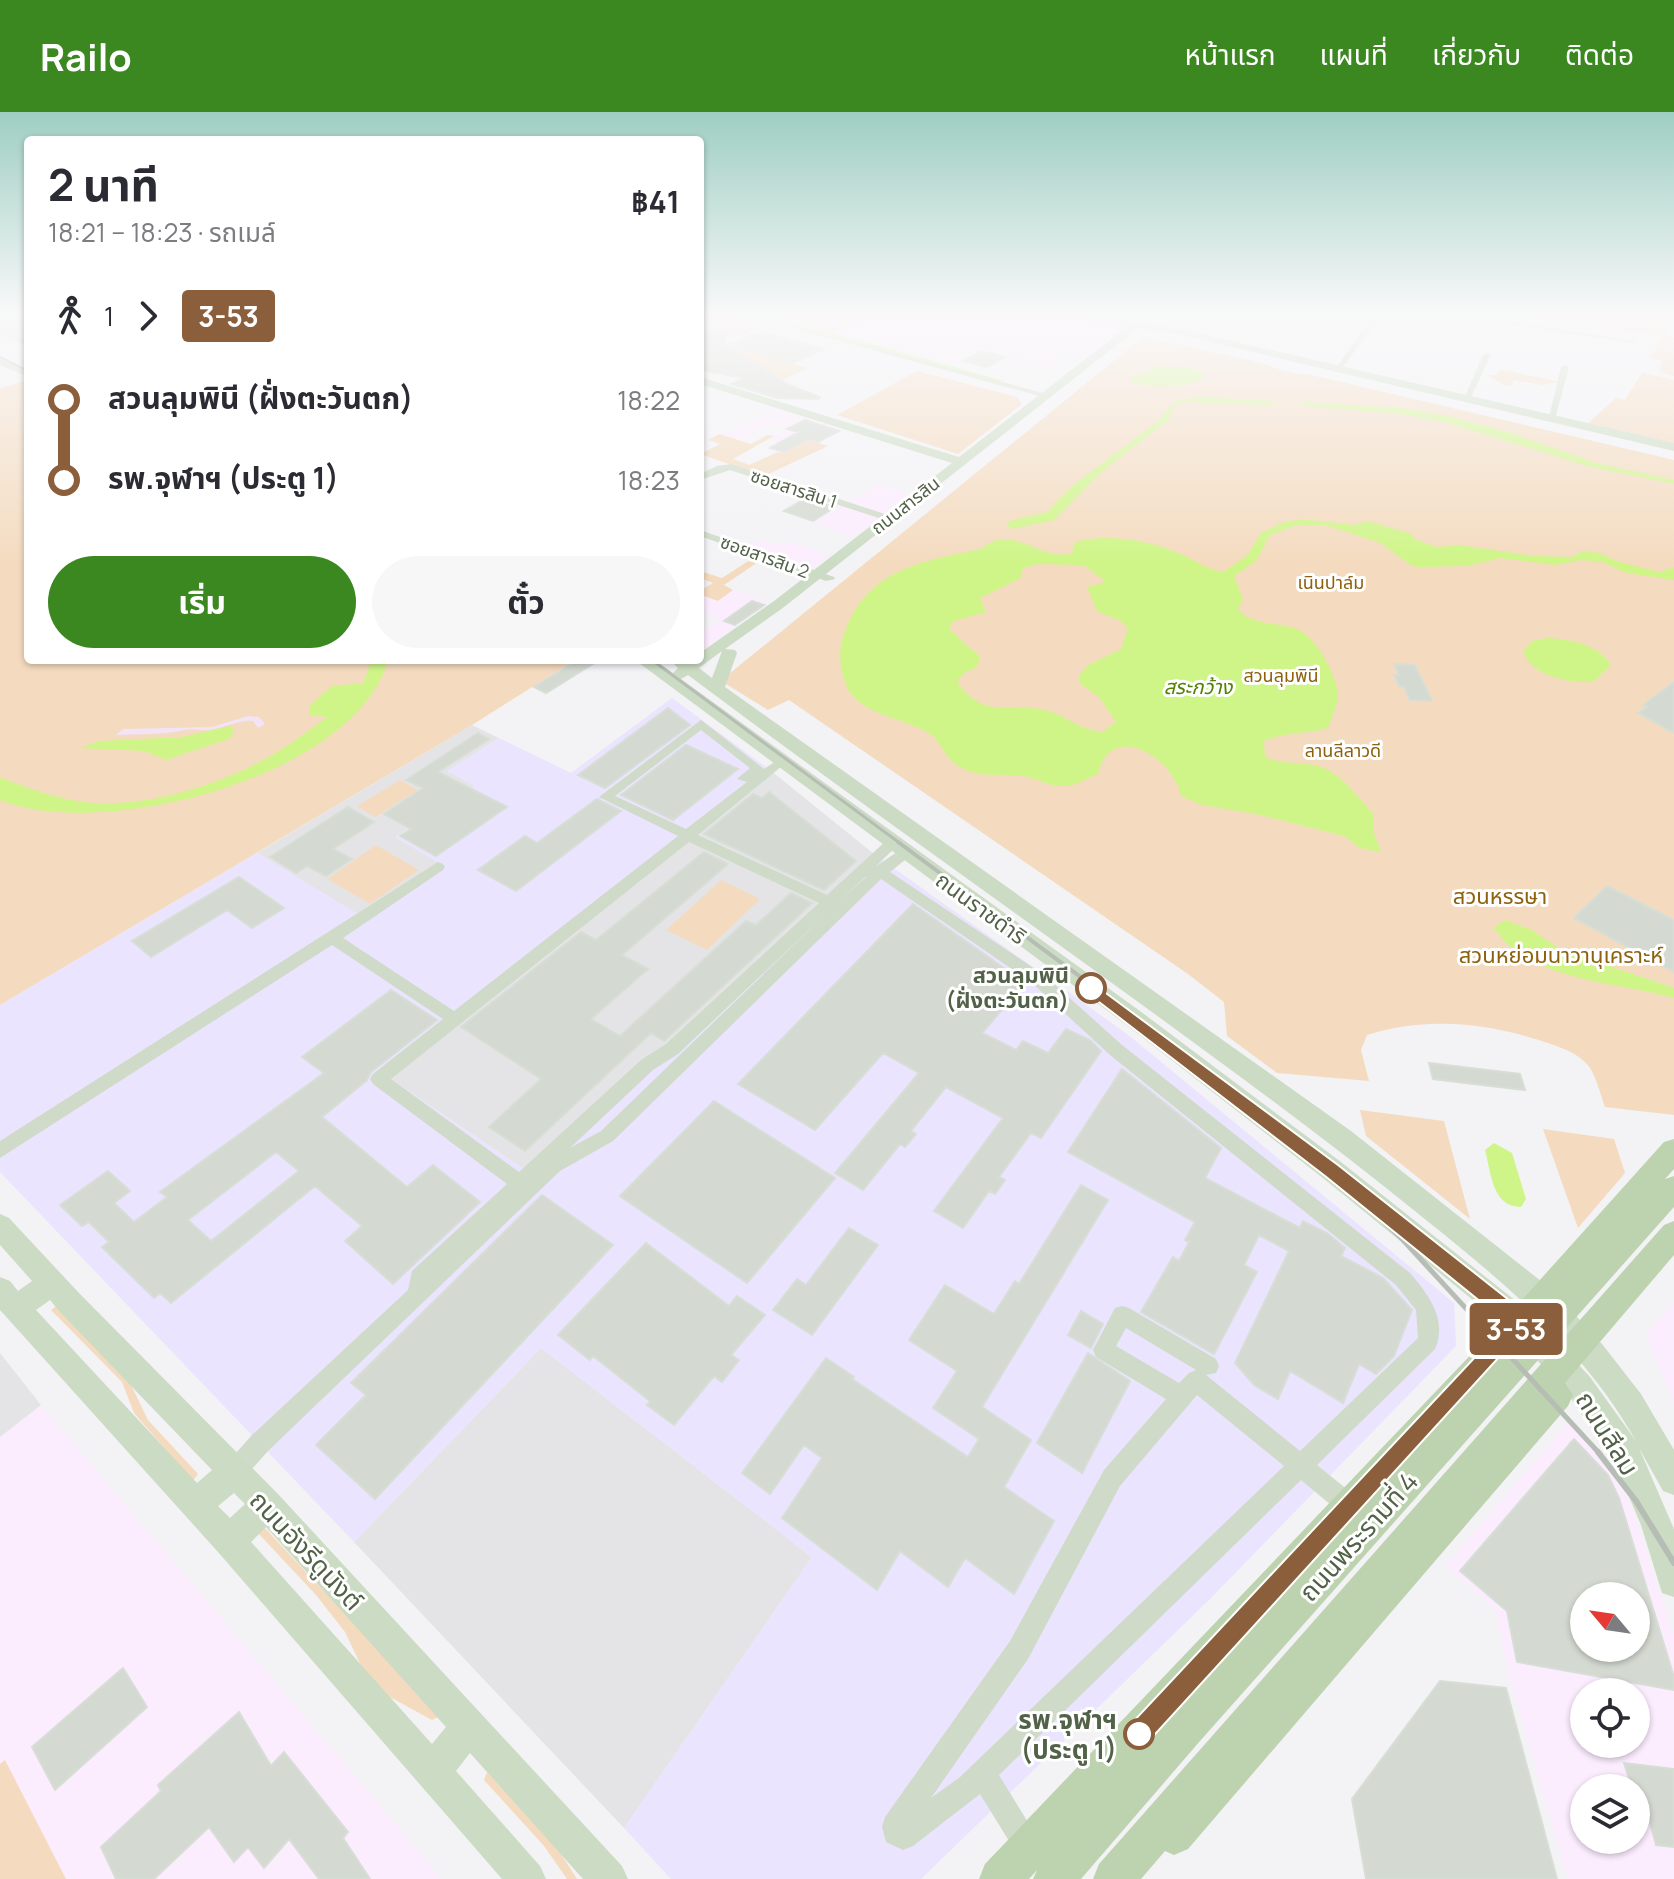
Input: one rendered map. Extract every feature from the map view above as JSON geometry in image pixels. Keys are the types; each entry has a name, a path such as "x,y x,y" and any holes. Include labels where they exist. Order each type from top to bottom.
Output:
{"main road":[{"path":"760,399 964,466"},
{"name":"ถนนสารสิน","path":"824,577 888,518 964,466 1041,399"},
{"name":"ถนนสารสิน","path":"704,662 729,653 1050,399"},
{"path":"1451,399 1674,451"},
{"path":"1468,399 1644,444"},
{"name":"ถนนสารสิน","path":"704,658 780,610"},
{"path":"717,688 729,653"},
{"name":"ถนนราชดำริ","path":"649,664 1069,971 1248,1107 1531,1310"},
{"name":"ถนนสารสิน","path":"676,682 689,667"},
{"name":"ถนนราชดำริ","path":"689,667 1342,1138 1531,1310 1582,1366"},
{"path":"823,792 843,781"},
{"path":"1069,971 1091,955"},
{"path":"1248,1107 1275,1089"},
{"name":"ถนนพระรามที่ 4","path":"1052,1864 1351,1507 1674,1150"},
{"name":"ถนนพระรามที่ 4","path":"1000,1879 1052,1864 1674,1188"},
{"name":"ถนนอังรีดูนังต์","path":"0,1226 267,1505 609,1879"},
{"name":"ถนนพระรามที่ 4","path":"1114,1879 1674,1234"},
{"path":"1136,1879 1674,1258"},
{"path":"52,1283 5,1306 229,1541 527,1879"},
{"name":"ถนนสีลม","path":"1582,1366 1631,1404 1674,1480"},
{"name":"ถนนสีลม","path":"1582,1366 1627,1455 1657,1525 1674,1581"},
{"path":"196,1505 235,1471"},
{"path":"229,1541 267,1505"},
{"path":"433,1771 469,1727"}],"street":[{"path":"1551,419 1556,399"},
{"name":"ซอยสารสิน 1","path":"704,475 731,467 888,518"},
{"name":"ซอยสารสิน 2","path":"704,534 824,577"},
{"path":"691,834 683,826 758,768 701,724 606,797 691,834 836,905"},
{"path":"524,1186 379,1079 782,761"},
{"path":"524,1186 599,1141 660,1085 836,905 898,848"},
{"path":"0,1150 438,867"},
{"path":"870,872 1038,979 1116,1050 1403,1279 1426,1307 1428,1342 1300,1464 982,1773 918,1826 903,1836 896,1832 895,1827 1019,1650 1112,1478 1196,1380 1259,1436 1300,1464 1351,1507"},
{"path":"235,1471 260,1443 418,1295 419,1277 524,1186 640,1072 672,1049 836,905"},
{"path":"332,938 455,1019"},
{"path":"640,1072 660,1085"},
{"path":"580,1128 599,1141"},
{"path":"1181,1396 1103,1350 1122,1315 1209,1366"},
{"path":"982,1773 1052,1864"}],"shaded area":[{"path":"775,407 843,429 818,443 808,440 783,454 766,448 775,443 768,440 791,426 766,426 741,440 722,435"},
{"path":"879,484 909,494 883,515 847,503"},
{"path":"843,506 881,518 852,537 814,523"},
{"path":"761,539 780,546 787,541 829,555 812,569 746,548"},
{"path":"733,590 768,602 704,649 704,630 721,619 704,612 704,596 718,601"},
{"path":"672,698 770,770 390,1078 531,1174 874,854 1127,1034 1454,1303 1456,1346 1211,1598 921,1879 671,1879 624,1828 812,1557 541,1348 354,1542 0,1172 0,1005 257,853 363,917 440,864 396,838 474,786 447,771 499,738 571,773"},
{"path":"472,725 499,738 448,771 475,786 396,837 441,863 363,918 257,853"},
{"path":"770,770 874,854 531,1174 389,1078"},
{"path":"1674,1302 1674,1405 1646,1334"},
{"path":"541,1348 812,1557 624,1828 354,1542"},
{"path":"0,1353 41,1405 0,1437"},
{"path":"41,1405 442,1879 0,1879 0,1437"},
{"path":"1570,1420 1597,1446 1632,1506 1674,1636 1674,1879 1568,1879 1508,1672 1496,1611 1446,1565"}],"green space":[{"path":"0,399 24,399 24,664 569,664 472,725 0,1005"},
{"path":"865,399 1019,399 1022,404 958,454 837,415"},
{"name":"สวนลุมพินี","path":"1066,399 1416,399 1674,460 1674,1115 1605,1107 1592,1072 1577,1056 1526,1036 1458,1024 1412,1025 1367,1035 1361,1050 1369,1081 1277,1073 1227,1036 1224,1002 1188,974 789,700 768,710 726,684 729,674"},
{"path":"1614,399 1674,399 1674,445 1587,424"},
{"path":"719,434 751,444 767,435 774,436 733,459 749,465 808,440 828,446 764,476 704,455 704,452 720,444 708,440"},
{"path":"749,553 764,558 724,585 733,590 718,601 704,596 704,589 713,583 704,580 704,572 722,578 750,560 743,557"},
{"path":"400,780 418,790 375,817 357,806"},
{"path":"376,845 419,870 370,904 327,879"},
{"path":"721,880 760,899 707,950 666,930"},
{"path":"1360,1110 1444,1121 1470,1219 1366,1136"},
{"path":"1543,1129 1614,1139 1625,1173 1578,1228"},
{"path":"58,1305 130,1383 148,1420 198,1474 193,1481 134,1413 122,1382 51,1310"},
{"path":"264,1527 438,1717 432,1720 377,1690 367,1678 345,1632 316,1595 258,1533"},
{"path":"5,1760 66,1879 0,1879 0,1764"},
{"path":"487,1772 553,1841 577,1879 567,1879 544,1846 484,1780"}],"sand":[{"path":"248,716 259,717 265,724 258,728 253,721 248,721 210,730 116,735 123,729 212,727"}],"water":[{"path":"1244,399 1274,401 1275,405 1184,402 1173,407 1169,419 1098,475 1053,521 1011,529 1006,524 1047,512 1072,486 1157,422 1176,401"},
{"path":"1302,402 1399,408 1448,416 1511,433 1596,463 1674,480 1674,484 1587,466 1441,421 1394,413 1302,406"},
{"name":"สระกว้าง","path":"1301,519 1355,525 1368,521 1412,534 1414,539 1437,547 1459,545 1534,556 1572,557 1583,551 1600,553 1616,561 1659,572 1674,567 1674,580 1626,573 1603,562 1582,560 1555,565 1500,558 1467,566 1412,566 1380,543 1325,525 1297,525 1270,535 1256,561 1234,576 1243,599 1238,610 1252,619 1304,633 1333,674 1338,695 1328,728 1264,741 1265,757 1314,765 1336,775 1373,813 1373,830 1381,852 1360,848 1344,836 1256,814 1202,805 1181,796 1176,782 1155,757 1128,747 1115,749 1105,758 1098,774 1068,786 1023,776 986,775 970,771 950,759 930,734 861,703 849,692 844,679 841,645 861,601 893,574 913,566 981,549 1004,539 1060,555 1072,553 1075,542 1113,538 1165,548 1223,572 1248,555 1260,534 1281,523","holes":["1037,564 1084,565 1106,582 1087,587 1097,611 1121,621 1128,628 1121,649 1088,665 1079,675 1080,684 1099,697 1116,722 1102,732 1049,711 989,706 968,695 957,682 964,673 977,667 980,657 950,630 951,622 986,612 980,598 1021,578 1023,568"]},
{"path":"1547,638 1574,641 1591,647 1611,665 1593,682 1552,677 1534,667 1523,651 1532,641"},
{"path":"370,664 386,664 366,701 328,737 278,767 220,790 159,805 99,812 45,811 0,800 0,777 59,797 95,803 139,801 206,785 275,753 328,717 310,715 310,705 332,686 363,683"},
{"path":"230,726 234,729 231,738 166,760 144,751 80,748 99,741 182,737"},
{"path":"1505,920 1532,930 1560,949 1674,988 1674,998 1572,976 1533,961 1512,948 1493,928"},
{"path":"1494,1143 1512,1153 1526,1199 1521,1207 1504,1201 1494,1187 1485,1150"}],"building":[{"path":"805,420 839,431 818,442 808,439 784,452 770,448 799,432 787,429"},
{"path":"806,498 835,507 813,521 784,511"},
{"path":"752,601 764,605 735,625 724,621"},
{"path":"571,664 593,664 546,693 534,687"},
{"path":"1394,664 1415,665 1432,701 1410,700 1394,675 1399,675"},
{"path":"1674,682 1674,733 1638,713 1647,707 1643,705"},
{"path":"668,708 690,725 605,788 578,775"},
{"path":"478,733 489,739 438,772 507,807 436,856 400,836 411,829 384,814 423,788 406,780"},
{"path":"686,745 738,769 673,820 621,795"},
{"path":"769,792 856,861 824,890 704,834 753,794 762,798"},
{"path":"597,799 621,811 516,891 478,870 525,836 537,843"},
{"path":"348,807 374,822 333,849 352,859 326,876 307,866 296,873 270,857"},
{"path":"704,852 728,864 622,955 648,969 591,1019 620,1036 746,921 756,925 791,893 812,903 664,1041 651,1033 525,1151 489,1127 541,1079 461,1027 581,932 596,940"},
{"path":"239,877 284,908 252,928 227,910 151,957 132,941"},
{"path":"1607,886 1674,920 1674,972 1574,918"},
{"path":"913,904 1025,983 982,1033 1016,1050 1023,1041 1048,1053 1066,1029 1090,1040 1101,1051 1041,1138 1031,1133 999,1177 1005,1180 995,1194 989,1191 963,1228 934,1211 1003,1118 946,1087 911,1131 916,1134 905,1147 900,1144 863,1190 835,1173 919,1073 883,1053 815,1130 738,1084"},
{"path":"391,990 437,1020 371,1072 367,1080 322,1117 407,1187 433,1165 480,1202 393,1284 345,1241 362,1226 315,1186 171,1303 160,1293 154,1298 102,1247 109,1242 89,1222 82,1226 60,1205 108,1171 130,1191 114,1203 134,1222 167,1197 160,1192 324,1073 302,1057","holes":["276,1152 299,1171 211,1241 188,1220"]},
{"path":"1429,1063 1520,1074 1525,1090 1433,1079"},
{"path":"1122,1069 1221,1148 1205,1178 1300,1228 1303,1221 1327,1233 1345,1248 1341,1256 1383,1278 1412,1310 1394,1356 1376,1374 1359,1364 1343,1403 1290,1371 1278,1399 1254,1385 1235,1363 1289,1251 1259,1235 1244,1265 1257,1272 1214,1354 1141,1312 1173,1257 1179,1261 1189,1242 1185,1240 1195,1222 1068,1152"},
{"path":"714,1101 835,1178 747,1283 620,1196"},
{"path":"1081,1185 1108,1200 982,1407 1031,1440 1004,1487 1054,1521 1014,1594 965,1558 948,1587 900,1551 877,1590 782,1518 822,1458 804,1445 770,1494 742,1473 826,1358 968,1457 979,1439 933,1408 957,1371 909,1340 945,1285 994,1314 1015,1281 1019,1284"},
{"path":"542,1195 613,1245 375,1499 316,1445 366,1395 351,1383"},
{"path":"849,1228 878,1245 812,1335 773,1310 797,1279 806,1285"},
{"path":"646,1243 729,1306 737,1296 765,1315 731,1355 739,1360 722,1382 714,1376 674,1425 647,1405 650,1401 593,1356 590,1360 558,1335"},
{"path":"1081,1311 1103,1324 1091,1348 1068,1335"},
{"path":"1088,1353 1130,1381 1082,1473 1037,1443"},
{"path":"1574,1439 1608,1475 1619,1498 1645,1582 1570,1582 1570,1662 1650,1662 1650,1599 1674,1677 1674,1690 1650,1686 1650,1678 1607,1678 1517,1662 1507,1611 1460,1571"},
{"path":"123,1668 147,1707 55,1790 32,1747"},
{"path":"1440,1681 1506,1688 1557,1879 1366,1879 1352,1799"},
{"path":"239,1712 271,1766 284,1752 348,1832 343,1838 370,1879 319,1879 289,1839 264,1868 248,1847 234,1862 209,1827 154,1879 116,1879 101,1847 161,1791 158,1785"},
{"path":"1624,1763 1674,1769 1674,1847 1656,1845 1650,1823 1650,1774 1628,1774"}],"railway":[{"path":"657,664 901,844"},
{"path":"898,842 1266,1114"},
{"path":"1263,1112 1402,1239 1600,1454"},
{"path":"1598,1452 1636,1501 1674,1563"}],"bus line":[{"name":"3-53","path":"1091,988 1332,1170 1521,1322 1139,1734"}],"place":[{"name":"สวนลุมพินี (ฝั่งตะวันตก)","path":"1091,988"},
{"name":"รพ.จุฬาฯ (ประตู 1)","path":"1139,1734"}],"park label":[{"name":"เนินปาล์ม","path":"1331,582"},
{"name":"ลานลีลาวดี","path":"1343,750"},
{"name":"สวนหรรษา","path":"1500,896"},
{"name":"สวนหย่อมนาวานุเคราะห์","path":"1561,955"}]}
